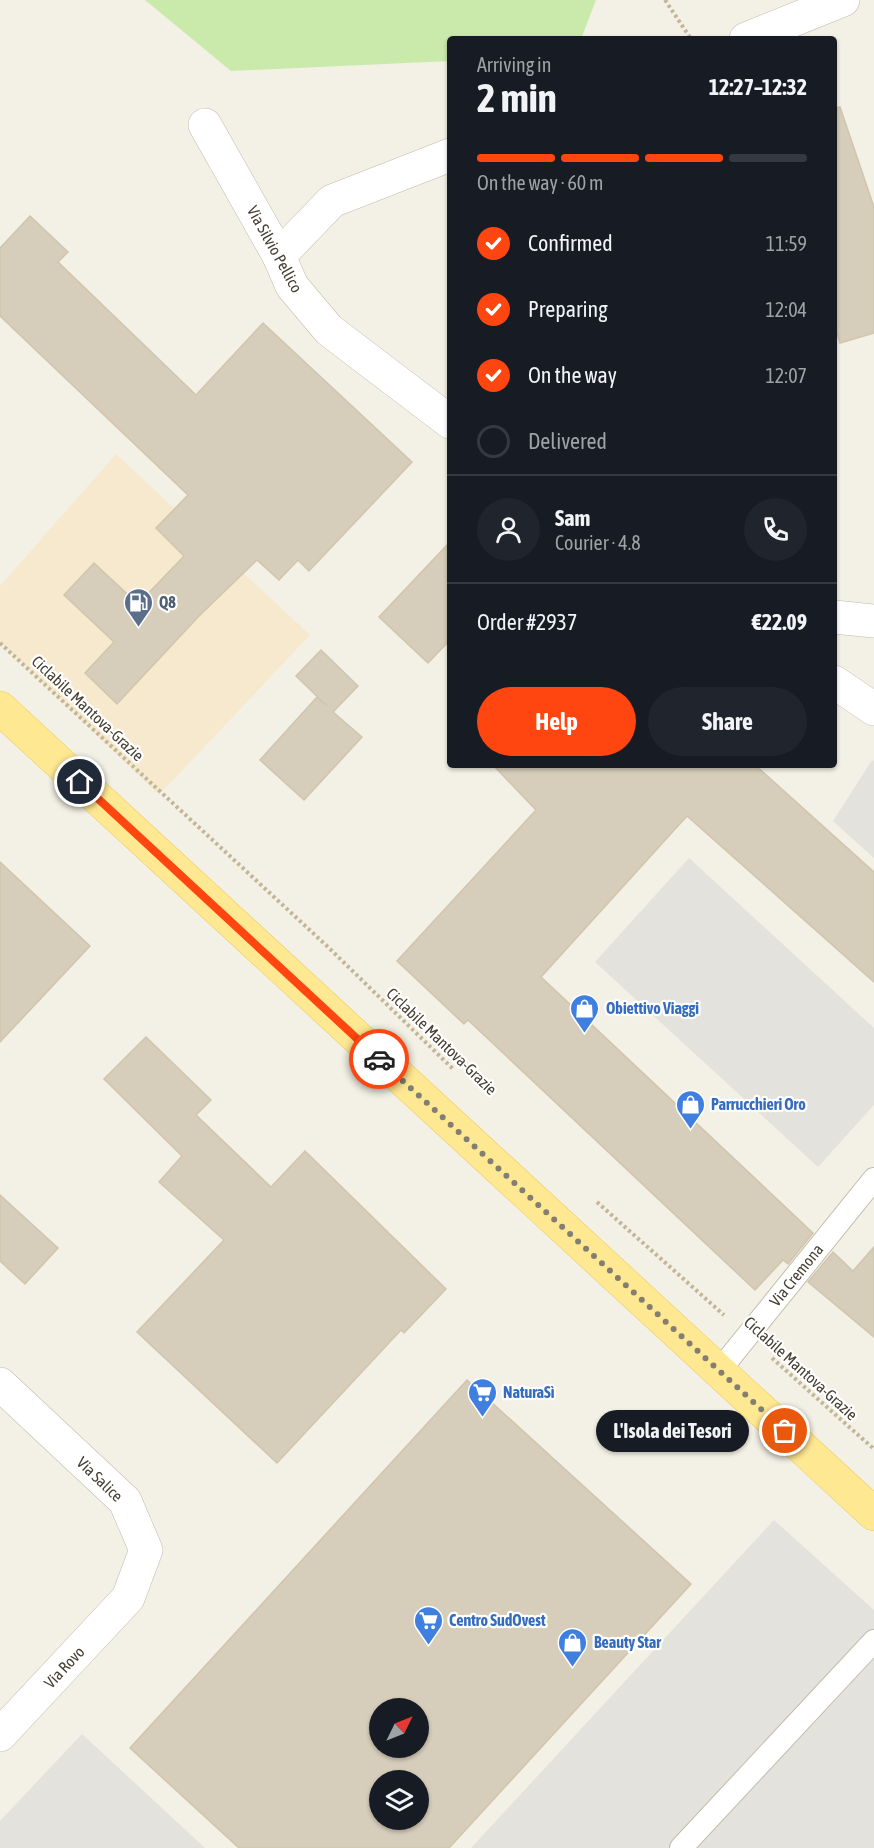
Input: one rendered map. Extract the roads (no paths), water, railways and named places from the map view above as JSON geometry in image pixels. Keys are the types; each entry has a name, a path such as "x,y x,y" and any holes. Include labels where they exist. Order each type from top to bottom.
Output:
{"main road":[{"path":"0,708 874,1514"}],"street":[{"path":"753,36 843,0"},
{"name":"Via Silvio Pellico","path":"205,125 279,256 292,286 329,330 447,420"},
{"path":"279,256 332,201 447,156"},
{"path":"837,617 874,621"},
{"path":"837,684 874,709"},
{"name":"Via Salice","path":"0,1384 125,1501 147,1550 128,1598"},
{"name":"Via Rovo","path":"0,1735 128,1598"}],"lane":[{"name":"Via Cremona","path":"719,1371 874,1179"},
{"path":"681,1848 874,1641"}],"place":[{"name":"Q8","path":"138,628"},
{"name":"Obiettivo Viaggi","path":"585,1034"},
{"name":"Parrucchieri Oro","path":"690,1130"},
{"name":"NaturaSì","path":"482,1418"},
{"name":"L'Isola dei Tesori","path":"785,1431"},
{"name":"Centro SudOvest","path":"428,1646"},
{"name":"Beauty Star","path":"573,1668"}]}
